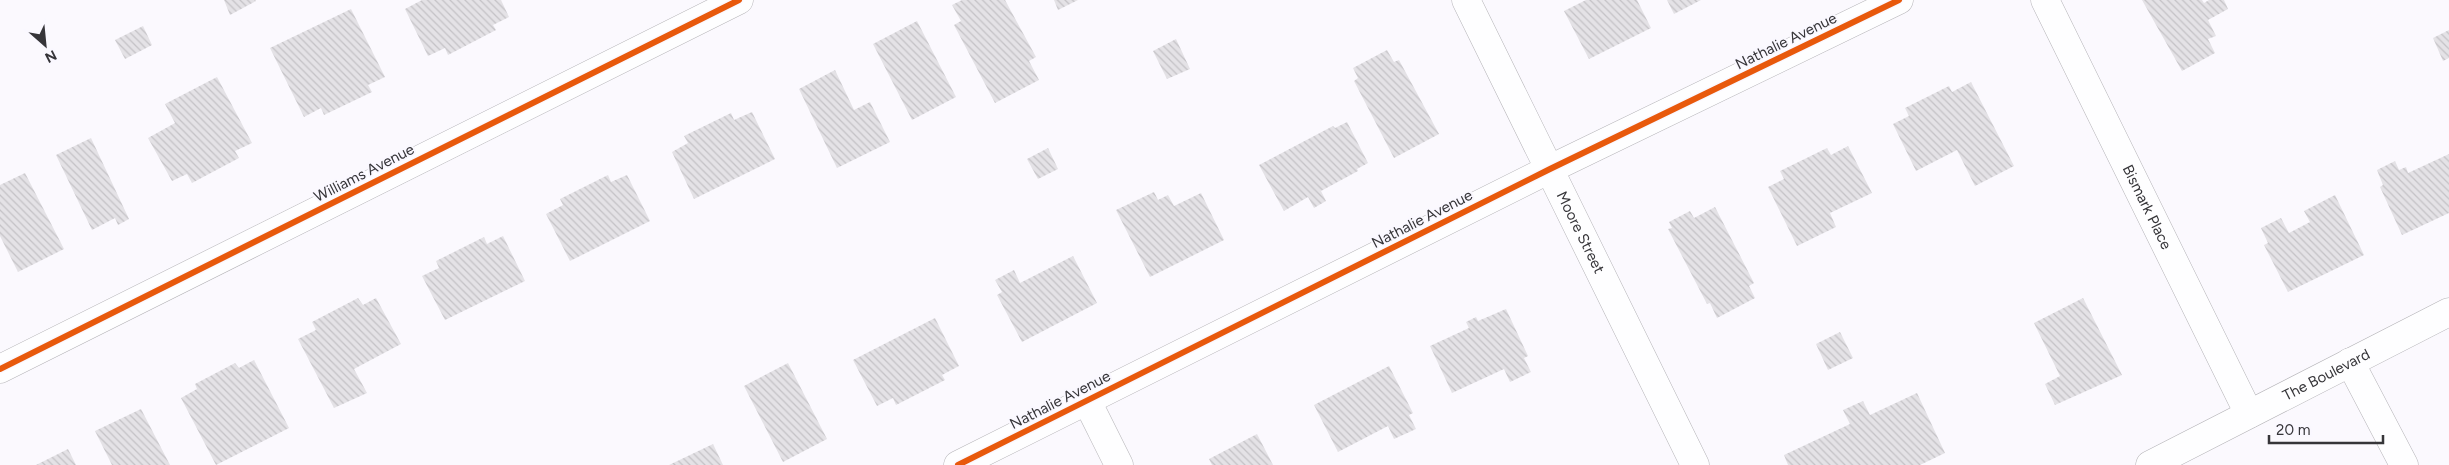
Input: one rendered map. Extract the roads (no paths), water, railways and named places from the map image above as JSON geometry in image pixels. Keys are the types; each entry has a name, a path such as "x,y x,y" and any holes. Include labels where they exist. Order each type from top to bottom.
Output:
{"street":[{"name":"Williams Avenue","path":"0,369 739,0"},
{"name":"Moore Street","path":"1466,0 1695,465"},
{"name":"Nathalie Avenue","path":"958,465 1550,169 1899,0"},
{"name":"Bismark Place","path":"2045,0 2249,414"},
{"name":"The Boulevard","path":"2150,465 2449,312"},
{"path":"2350,362 2404,465"},
{"path":"1087,400 1119,465"}]}
